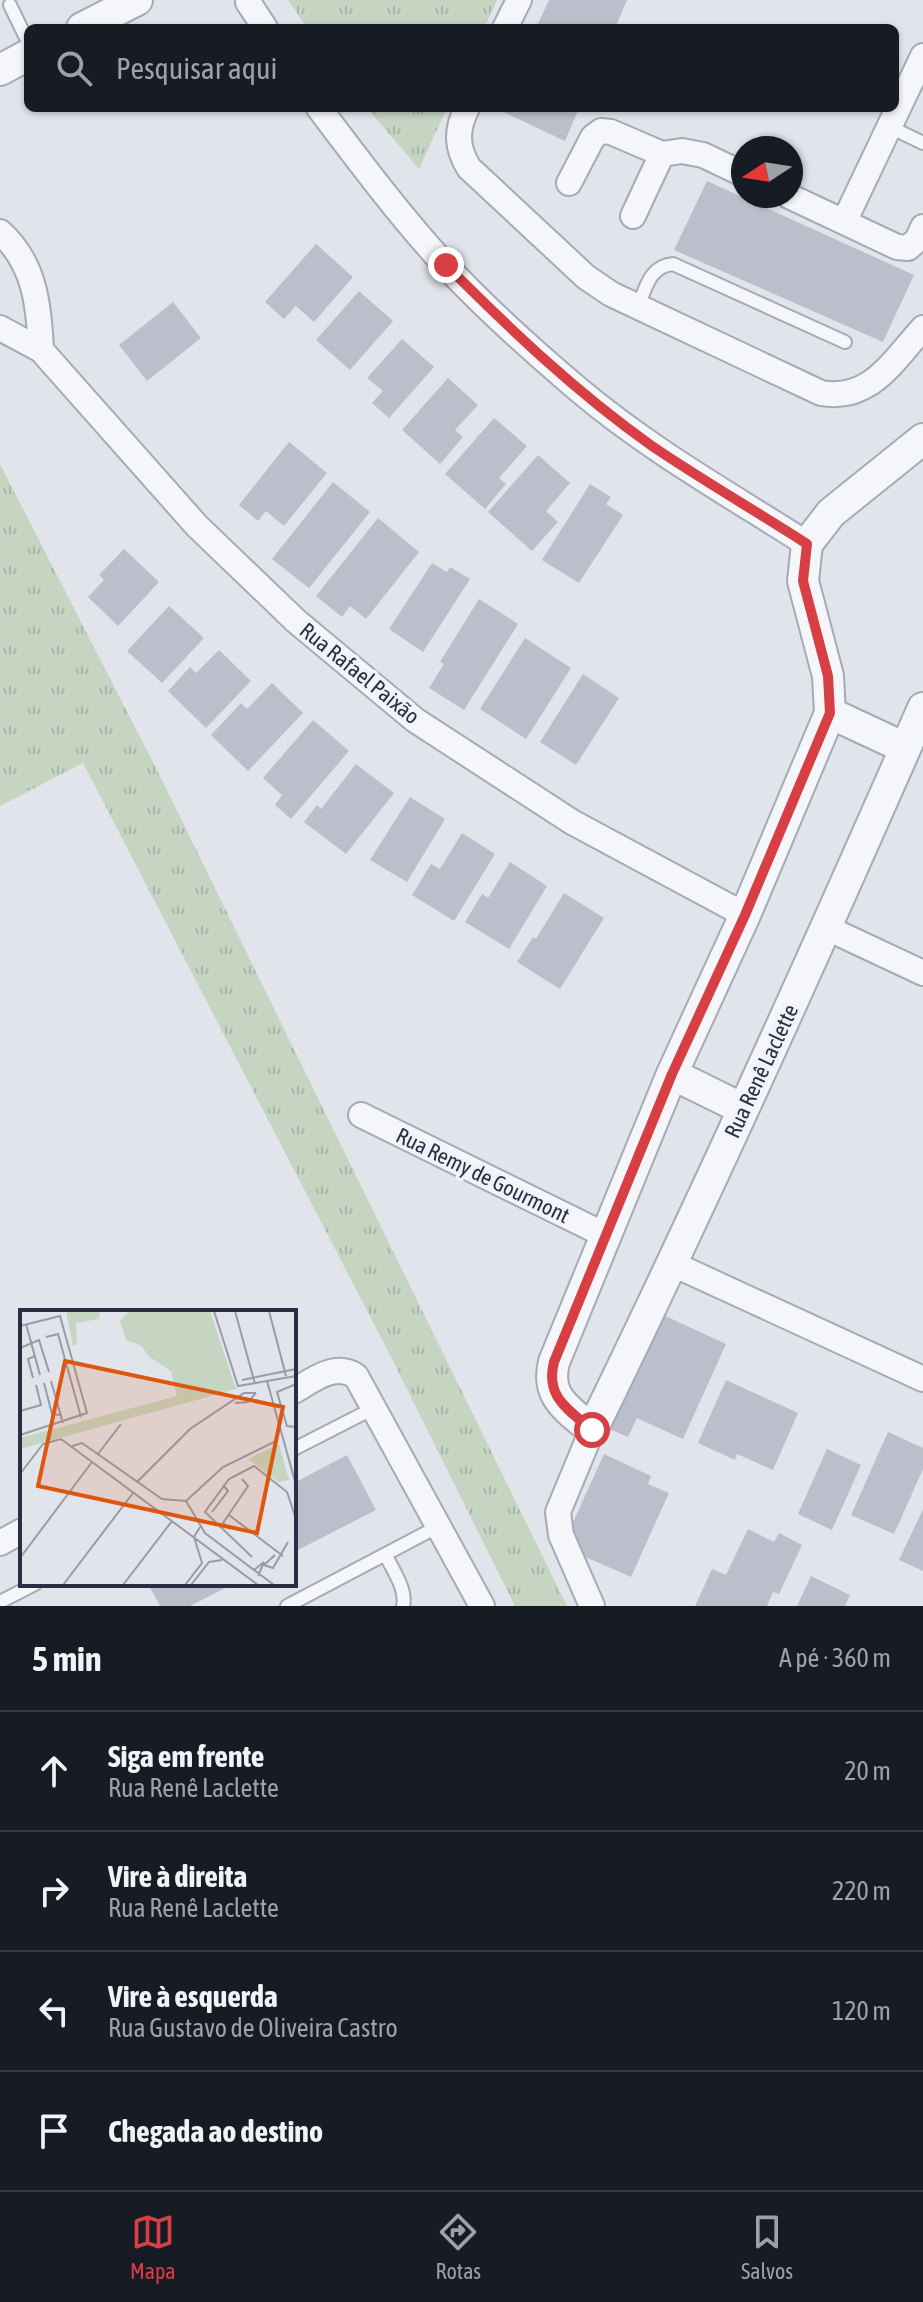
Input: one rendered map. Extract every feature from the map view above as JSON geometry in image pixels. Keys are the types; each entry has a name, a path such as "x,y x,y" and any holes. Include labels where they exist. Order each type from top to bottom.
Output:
{"street":[{"path":"90,24 137,0"},
{"path":"507,24 519,0"},
{"path":"248,2 262,24"},
{"path":"899,108 923,56"},
{"path":"0,70 24,57"},
{"path":"322,112 376,183 446,265 512,331 581,392 653,446 807,544"},
{"path":"465,112 457,138 460,154 469,168 586,277 638,307 821,393 839,396 858,392 875,380 923,328"},
{"path":"844,222 897,112"},
{"path":"569,183 593,137 601,131 611,132 662,154 682,151 703,155 731,168"},
{"path":"633,216 662,154"},
{"path":"803,203 897,247 908,248 917,240 923,227"},
{"path":"0,232 18,252 32,278 39,306 41,350"},
{"name":"Rua Rafael Paixão","path":"0,328 41,350 197,526 296,621 415,720 572,822 745,915"},
{"path":"592,1430 554,1393 550,1377 554,1362 672,1074 745,915 830,713 828,676 803,581 807,544 831,513 923,439"},
{"name":"Rua Renê Laclette","path":"592,1606 561,1535 558,1512 592,1430 673,1264 827,928 923,708"},
{"path":"830,713 905,748"},
{"path":"827,928 923,973"},
{"path":"672,1074 743,1109"},
{"name":"Rua Remy de Gourmont","path":"361,1115 605,1235"},
{"path":"673,1264 923,1379"},
{"path":"296,1390 334,1370 347,1370 356,1376 482,1606"},
{"path":"0,1543 20,1532"}],"lane":[{"path":"11,6 24,34"},
{"path":"890,127 923,143"},
{"path":"638,307 653,272 662,265 673,264 845,342"},
{"path":"296,1448 374,1408"},
{"path":"291,1605 439,1526"},
{"path":"386,1556 402,1591 403,1606"},
{"path":"0,1602 31,1586"}],"green space":[{"path":"288,0 497,0 486,24 304,24"},
{"path":"370,112 445,112 419,169"},
{"path":"0,464 158,772 567,1606 515,1606 389,1353 83,763 0,806"}],"building":[{"path":"549,0 627,0 617,24 538,24"},
{"path":"503,112 577,112 565,141"},
{"path":"707,181 731,192 731,208 766,208 914,275 883,342 674,250"},
{"path":"316,244 353,277 314,322 296,306 284,319 265,302"},
{"path":"359,291 393,321 350,370 316,340"},
{"path":"173,302 201,338 147,381 119,345"},
{"path":"402,339 434,367 389,418 372,403 383,391 367,378"},
{"path":"448,378 478,405 455,430 463,437 440,464 402,430"},
{"path":"494,418 527,446 499,478 506,484 485,509 445,474"},
{"path":"289,442 327,473 284,526 266,511 258,521 239,505"},
{"path":"538,455 570,483 546,511 558,522 532,551 488,512"},
{"path":"333,482 370,512 309,588 272,559"},
{"path":"590,484 611,497 606,504 623,515 579,583 542,560"},
{"path":"378,518 419,552 366,619 350,606 342,617 316,596"},
{"path":"124,549 159,582 118,626 88,597 104,580 99,575"},
{"path":"432,563 447,572 450,567 470,579 423,652 389,629"},
{"path":"479,599 518,624 464,710 429,688 444,664 440,662"},
{"path":"169,606 204,638 162,683 127,651"},
{"path":"525,638 571,668 526,739 480,709"},
{"path":"219,650 251,681 206,728 168,691 190,667 196,673"},
{"path":"583,674 619,698 576,765 540,742"},
{"path":"272,683 303,713 248,771 211,735 241,703 247,709"},
{"path":"313,720 349,751 291,819 275,805 282,795 263,778"},
{"path":"356,764 394,793 346,854 304,822 317,805 321,809"},
{"path":"410,797 445,819 407,882 370,860"},
{"path":"462,833 495,854 454,921 412,895 431,864 440,869"},
{"path":"510,862 547,886 509,949 465,922 482,894 488,898"},
{"path":"564,893 604,918 560,989 517,962 533,937 536,939"},
{"path":"661,1314 726,1344 683,1439 637,1418 628,1437 609,1429"},
{"path":"726,1380 798,1413 773,1470 737,1454 735,1460 698,1443"},
{"path":"888,1432 923,1448 923,1469 894,1534 851,1515"},
{"path":"827,1449 861,1465 832,1530 798,1514"},
{"path":"604,1454 651,1476 648,1484 669,1493 631,1577 581,1555 571,1527"},
{"path":"347,1455 376,1510 296,1551 296,1482"},
{"path":"923,1509 923,1571 899,1560"},
{"path":"748,1529 774,1542 779,1533 802,1545 779,1594 773,1592 767,1606 695,1606 712,1569 726,1575"},
{"path":"811,1576 850,1595 845,1606 797,1606"},
{"path":"149,1586 229,1586 190,1606 160,1606"}],"route":[{"path":"446,265 512,331 581,392 653,446 807,544 803,581 828,676 830,713 745,915 672,1074 554,1362 550,1377 554,1393 592,1430"}]}
